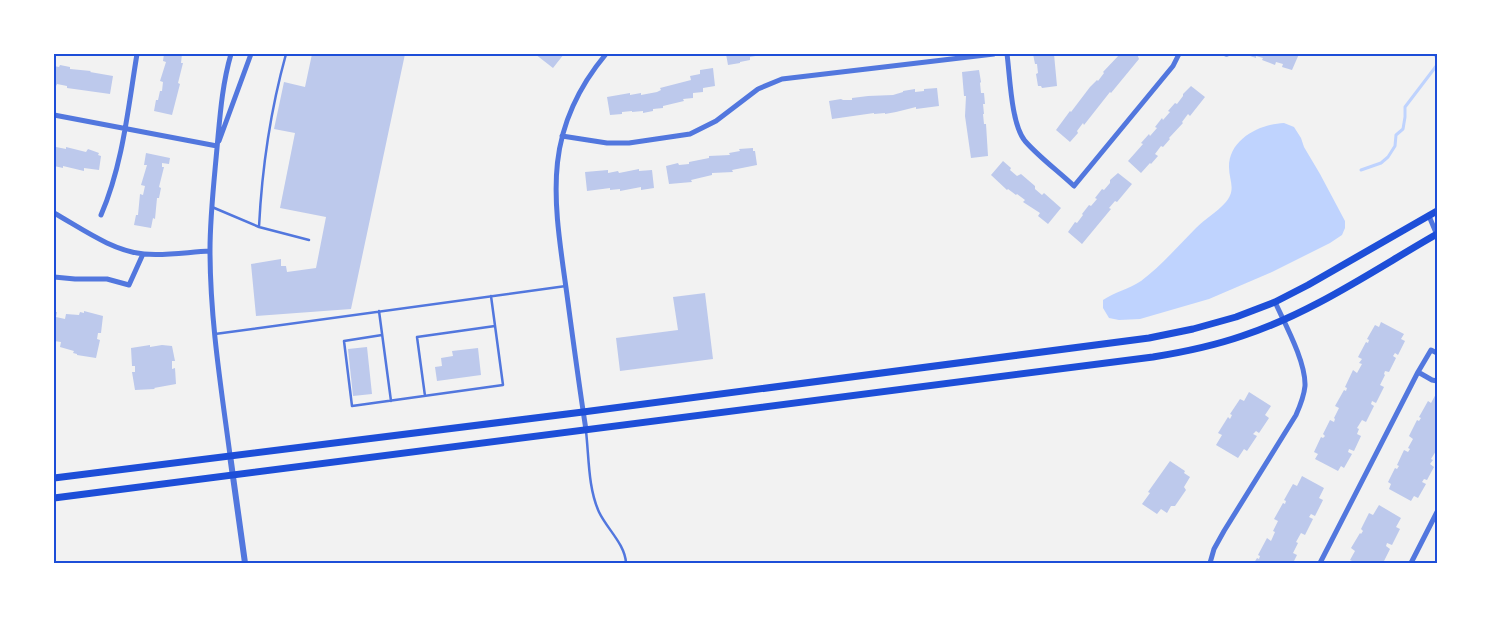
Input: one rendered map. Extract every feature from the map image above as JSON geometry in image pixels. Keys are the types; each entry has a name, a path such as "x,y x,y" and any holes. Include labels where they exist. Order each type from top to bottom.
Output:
{"main road":[{"path":"54,478 583,412 1149,338 1227,319 1275,302 1308,286 1437,211"},
{"path":"54,498 1153,357 1198,349 1243,336 1283,320 1318,303 1437,234"}],"street":[{"path":"101,215 114,181 137,54"},
{"path":"231,54 226,71 220,111 211,206 210,251 214,334 245,563"},
{"path":"217,146 251,54"},
{"path":"586,430 555,204 555,179 562,136 567,120 591,72 606,54"},
{"path":"562,136 607,144 629,143 690,134 716,121 758,89 782,79 994,54"},
{"path":"1007,54 1016,118 1024,140 1074,186 1173,66 1179,54"},
{"path":"54,115 217,146"},
{"path":"54,213 101,239 143,254 210,251"},
{"path":"1429,216 1437,234"},
{"path":"54,277 75,279 107,278 130,284 143,254"},
{"path":"1210,563 1214,549 1224,531 1296,415 1305,387 1303,366 1275,302"},
{"path":"1320,563 1418,372 1431,350 1437,353"},
{"path":"1418,372 1437,381"},
{"path":"1411,563 1437,512"}],"lane":[{"path":"260,227 262,182 268,129 286,54"},
{"path":"211,206 260,227 309,240"},
{"path":"214,334 566,286"},
{"path":"382,335 344,341 352,406 503,385 491,296"},
{"path":"379,311 391,401"},
{"path":"425,396 417,337 495,326"},
{"path":"586,430 592,486 599,512 622,549 626,563"}],"water":[{"path":"1284,123 1294,127 1301,138 1304,147 1345,221 1342,235 1272,272 1209,299 1140,319 1119,320 1109,318 1103,308 1103,300 1141,281 1229,198 1232,190 1229,167 1230,157 1240,141 1265,126"}],"building":[{"path":"164,54 182,54 181,63 183,63 178,83 180,84 172,115 154,111 156,100 158,100 160,91 162,91 163,82 160,81 166,62 163,61"},
{"path":"312,54 405,54 351,309 256,316 251,264 281,259 281,266 286,266 287,272 316,268 326,217 280,208 295,133 274,129 284,82 305,87"},
{"path":"535,54 564,54 553,68"},
{"path":"726,54 761,55 750,57 750,60 728,65"},
{"path":"1033,54 1054,54 1057,86 1042,88 1038,86 1037,64 1035,64"},
{"path":"1120,54 1137,54 1139,59 1084,125 1083,123 1077,131 1078,133 1070,142 1056,130 1090,87 1098,81 1103,72"},
{"path":"1244,54 1299,54 1292,70 1282,67 1283,64 1276,62 1275,65 1262,60 1263,58"},
{"path":"60,65 70,67 70,69 113,76 110,94 67,88 67,86 57,84 54,86 54,66 59,67"},
{"path":"713,68 715,86 703,88 703,92 693,93 693,98 683,99 684,101 663,106 663,108 653,109 653,111 643,113 643,111 632,111 610,115 607,97 630,93 630,95 641,93 641,95 657,92 661,90 660,88 691,80 690,76 700,74 700,70"},
{"path":"979,70 981,93 984,93 985,104 983,104 983,114 984,124 986,124 988,156 971,158 965,116 966,96 964,96 962,72"},
{"path":"1191,86 1205,97 1190,116 1188,114 1163,147 1161,146 1155,154 1158,156 1141,173 1128,161 1143,144 1141,143 1157,128 1155,127 1162,118 1163,120 1170,112 1168,111 1175,103 1177,104"},
{"path":"937,88 939,106 916,109 916,107 885,114 874,113 832,119 829,101 852,100 852,98 868,96 893,95 915,89 915,92"},
{"path":"54,145 56,147 66,149 66,147 86,152 88,149 99,153 98,155 101,156 99,170 84,168 84,171 54,166"},
{"path":"753,148 757,165 732,170 733,172 712,173 712,175 691,180 692,182 669,184 666,166 678,163 679,165 689,164 689,162 709,158 709,156 730,155 729,153 740,151 739,149"},
{"path":"146,153 170,158 169,164 162,163 162,167 164,167 159,187 161,188 159,198 157,198 155,219 153,218 151,228 134,225 136,215 138,215 140,194 143,195 145,186 141,185 147,165 144,165"},
{"path":"1003,161 1017,176 1021,174 1042,195 1044,193 1061,208 1048,224 1038,216 1040,213 1023,202 1025,200 1007,190 991,175"},
{"path":"639,169 639,171 652,170 654,188 641,190 641,187 620,191 620,189 610,190 610,188 587,191 585,172 608,170 608,173 618,171 619,173"},
{"path":"1118,173 1132,184 1117,202 1115,201 1109,208 1111,209 1082,244 1068,232 1075,222 1077,223 1089,205 1091,206 1097,199 1095,198 1102,189 1104,190 1110,183 1110,180"},
{"path":"705,293 713,359 620,371 616,338 678,330 673,297"},
{"path":"84,311 103,316 101,333 98,333 97,339 100,340 96,358 77,355 73,353 74,351 60,347 61,342 54,341 54,312 57,312 56,317 65,319 66,314 79,315 80,312 84,313"},
{"path":"1381,322 1404,334 1401,339 1405,341 1398,355 1395,353 1393,356 1396,358 1389,372 1385,371 1380,385 1384,387 1376,403 1372,401 1371,404 1374,406 1366,422 1362,420 1357,428 1359,429 1357,434 1361,436 1354,451 1349,449 1348,452 1352,454 1344,468 1341,466 1338,471 1315,459 1318,454 1314,452 1321,437 1325,436 1323,434 1330,420 1334,422 1339,408 1335,406 1344,390 1346,391 1347,388 1345,387 1353,370 1357,373 1362,364 1359,363 1362,359 1358,357 1366,342 1368,343 1369,340 1367,339 1375,325 1379,327"},
{"path":"150,345 150,347 172,346 175,361 172,361 172,369 175,368 176,384 155,389 135,390 132,372 135,372 135,366 132,366 131,348"},
{"path":"367,347 372,394 353,396 348,349"},
{"path":"478,348 481,375 437,381 435,367 442,366 441,358 453,356 452,351"},
{"path":"1249,392 1271,406 1265,415 1269,418 1259,433 1256,431 1253,434 1257,436 1247,451 1244,449 1238,458 1216,445 1222,435 1218,433 1228,417 1230,419 1232,415 1230,414 1240,399 1244,401"},
{"path":"1437,392 1437,451 1430,464 1434,467 1427,480 1424,479 1422,482 1426,484 1418,498 1414,496 1411,501 1389,489 1391,484 1388,482 1395,468 1397,469 1399,466 1397,465 1404,450 1408,452 1410,449 1408,448 1413,439 1409,436 1417,420 1419,421 1421,418 1419,417 1428,401 1431,403"},
{"path":"1170,461 1185,471 1184,473 1190,477 1184,487 1186,490 1175,506 1171,506 1167,513 1161,509 1157,514 1142,504 1150,493 1148,492"},
{"path":"1302,476 1324,488 1319,498 1323,500 1315,516 1311,514 1309,517 1313,519 1305,535 1301,533 1296,542 1298,543 1293,553 1297,555 1293,563 1254,563 1257,558 1259,559 1260,556 1258,555 1267,538 1271,541 1278,521 1274,519 1283,503 1285,504 1286,501 1284,500 1293,484 1297,486"},
{"path":"1379,505 1401,518 1396,527 1400,529 1392,545 1387,543 1386,546 1390,549 1383,563 1351,563 1352,561 1350,560 1355,551 1351,548 1363,531 1361,529 1369,513 1373,515"}],"waterway":[{"path":"1361,170 1381,163 1388,157 1395,146 1396,135 1403,129 1405,107 1437,65 1437,58 1434,54"}]}
